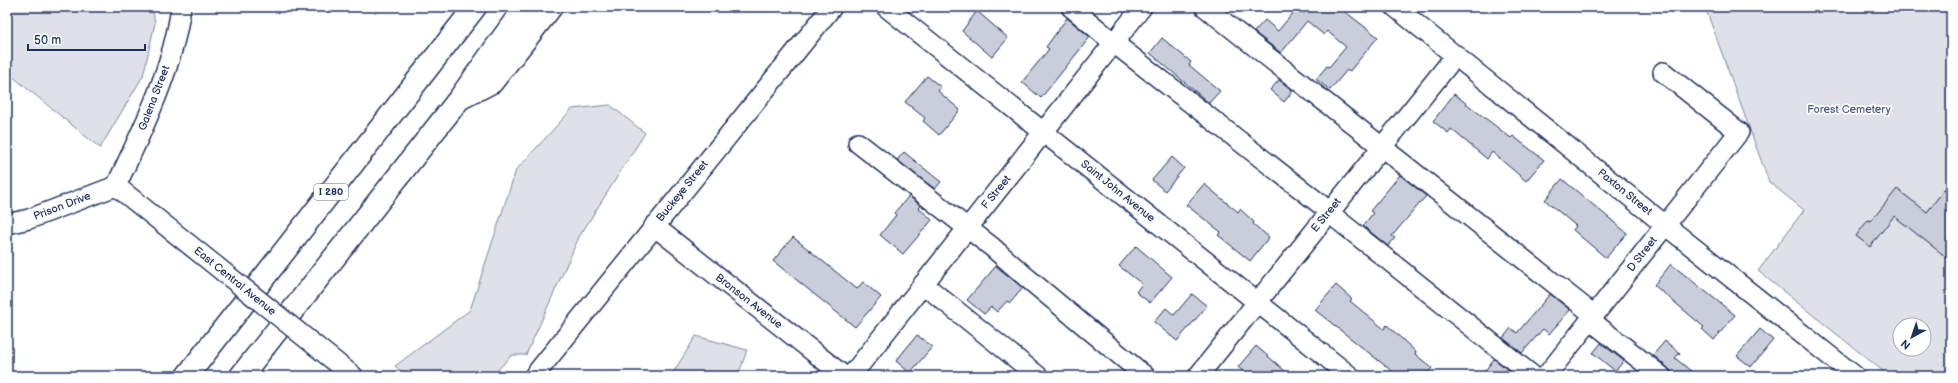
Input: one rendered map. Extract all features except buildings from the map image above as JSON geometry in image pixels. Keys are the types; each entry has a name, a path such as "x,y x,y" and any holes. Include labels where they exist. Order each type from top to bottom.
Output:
{"highway":[{"name":"I 280","path":"187,376 475,7"},
{"path":"241,376 460,98 525,7"},
{"path":"460,98 492,82 551,7"}],"street":[{"name":"Galena Street","path":"116,186 139,139 164,76 179,24 181,7"},
{"name":"Buckeye Street","path":"534,376 832,7"},
{"name":"Saint John Avenue","path":"886,7 1350,376"},
{"path":"1071,7 1114,43 1532,376"},
{"name":"F Street","path":"851,376 1142,7"},
{"path":"1205,7 1381,147 1592,318 1661,376"},
{"name":"Paxton Street","path":"1395,7 1456,54 1665,226 1855,376"},
{"name":"E Street","path":"1198,376 1256,301 1456,54"},
{"name":"D Street","path":"1546,376 1739,132 1664,72"},
{"path":"858,143 968,227 1145,376"},
{"name":"Prison Drive","path":"7,224 29,219 116,186"},
{"name":"East Central Avenue","path":"116,186 353,376"},
{"name":"Bronson Avenue","path":"654,226 844,376"},
{"path":"923,284 1038,376"}],"green space":[{"path":"7,7 152,7 155,23 143,76 100,148 7,72"},
{"name":"Forest Cemetery","path":"1705,7 1951,7 1951,376 1889,376 1758,271 1804,210 1769,182"},
{"path":"610,105 645,133 579,237 526,355 512,355 492,376 407,376 395,366 470,310 516,170 572,109"},
{"path":"696,336 747,350 738,376 671,376"}]}
